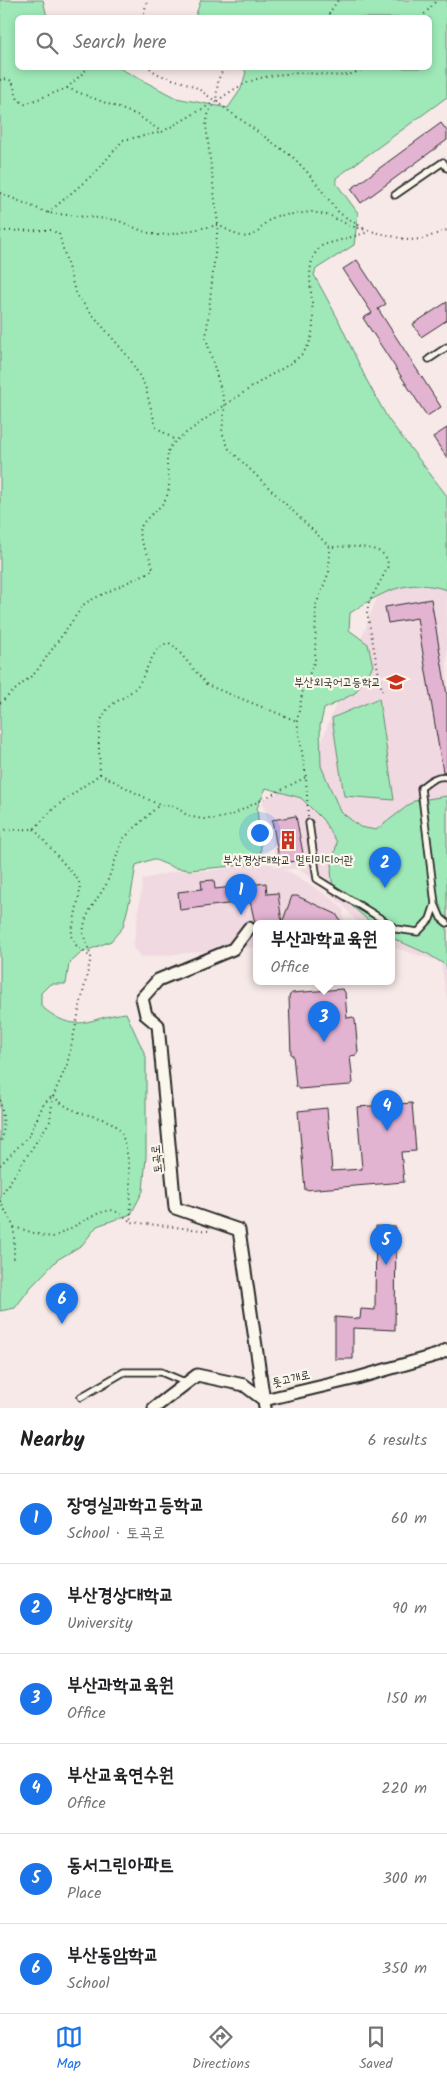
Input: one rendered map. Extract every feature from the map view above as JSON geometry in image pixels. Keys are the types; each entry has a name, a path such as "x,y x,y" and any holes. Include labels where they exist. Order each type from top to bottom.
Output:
{"street":[{"name":"토곡로","path":"249,928 233,949 158,980 142,998 146,1015 158,1025 175,1208 239,1230 264,1404"},
{"name":"톳고개로","path":"154,1408 197,1375 244,1385 264,1404 437,1356 447,1350"}],"lane":[{"path":"395,195 442,162 447,168"},
{"path":"429,360 447,347"},
{"path":"447,777 443,776 430,780 421,788 436,904 447,924"},
{"path":"309,823 317,879 383,920"},
{"path":"395,928 418,932 430,919 436,904"},
{"path":"81,1397 124,1372 161,1372 188,1383"}],"path":[{"path":"144,15 147,0"},
{"path":"328,15 338,0"},
{"path":"424,15 437,0"},
{"path":"0,80 8,79 15,83 18,100 25,104 67,88 86,70"},
{"path":"152,70 163,76 188,83 294,158 339,213 369,232"},
{"path":"223,70 218,80 216,102 208,111 206,125 218,225 205,331 225,404 222,432 229,449 330,547 373,549 388,560 387,569 369,602 367,612 382,691"},
{"path":"48,213 96,172 123,140 162,132 216,102 238,86 258,78 302,73 338,76 351,74 360,70"},
{"path":"67,88 137,115 162,132"},
{"path":"0,193 48,213 117,220 145,232 157,234 172,234 218,225 237,235 247,237 258,232 266,222 276,216 312,212 331,216 350,226 369,232 414,241 447,230"},
{"path":"0,231 51,230 59,234 76,295 130,359 144,386 156,427 176,441"},
{"path":"0,703 36,672 85,603 152,570 152,564 141,541 139,531 144,521 156,513 166,497 169,486 168,453 170,446 225,404 304,352 314,326 310,269 312,257 318,248 331,242 369,232"},
{"path":"309,823 306,801 306,777 297,721 303,690 315,660 316,605 329,572 330,547"},
{"path":"100,774 100,728 102,716 111,705 137,687 156,652 165,644 169,643 175,647 207,685 297,721"},
{"path":"100,774 160,805 175,806 194,818 224,818 306,777"},
{"path":"0,830 34,829 54,808 100,774"},
{"path":"0,1196 48,1125 53,1096 67,1066 91,958 83,933 88,915 106,885 123,839 160,805"},
{"path":"34,829 79,881 80,891 71,936 76,945 91,958"},
{"path":"0,1165 29,1136 44,1104 53,1096"},
{"path":"53,1096 70,1110 111,1123 120,1131 126,1149 131,1222"},
{"path":"0,1100 4,1122 0,1144"},
{"path":"0,1201 14,1227 14,1259"},
{"path":"14,1227 54,1237 99,1213 111,1210 120,1213 131,1222 216,1232"}],"shaded area":[{"path":"447,574 447,1000 441,962 395,948 395,920 355,920 344,906 299,868 282,870 290,872 331,898 343,909 344,920 253,920 253,947 142,957 133,948 143,879 178,871 208,871 270,863 278,869 263,801 308,776 381,588"}],"green space":[{"path":"0,0 43,0 47,15 15,15 15,70 123,70 176,98 228,108 241,89 246,72 244,70 432,70 432,15 196,15 201,0 447,0 447,97 336,178 336,183 358,213 354,245 316,269 314,275 388,419 447,496 447,590 433,586 408,586 384,593 350,613 349,630 368,644 373,666 355,693 324,709 320,726 321,766 340,811 360,827 376,830 414,801 447,796 447,966 428,954 395,939 395,920 368,920 333,889 331,871 337,842 323,820 301,798 266,788 257,808 261,850 256,864 189,870 175,868 153,859 136,865 123,927 111,941 81,953 69,964 66,984 50,984 41,993 41,1006 64,1021 74,1023 83,1023 126,1013 146,1057 146,1157 143,1191 131,1214 97,1226 82,1245 57,1260 30,1288 15,1308 0,1311"},
{"path":"379,698 394,800 344,796 332,718"}],"building":[{"path":"441,123 447,131 447,140 361,203 351,189"},
{"path":"357,260 386,304 378,309 441,407 427,416 363,318 372,313 343,269"},
{"path":"447,302 447,320 421,337 413,324"},
{"path":"447,428 447,458 433,437"},
{"path":"431,599 447,695 447,771 443,772 417,618 388,623 385,607"},
{"name":"부산경상대학교 멀티미디어관","path":"296,816 304,859 280,864 272,820"},
{"path":"214,880 215,889 266,883 267,894 278,893 282,920 254,920 250,901 180,910 178,892 202,889 201,881"},
{"path":"292,896 297,896 336,914 340,920 283,920"},
{"path":"342,989 345,992 347,1018 353,1017 355,1020 358,1052 356,1055 350,1056 353,1083 350,1085 299,1089 296,1086 293,1055 291,1055 289,996 292,993"},
{"path":"412,1103 416,1151 401,1152 404,1182 305,1190 298,1111 327,1108 332,1171 362,1169 357,1107"},
{"path":"376,1226 396,1227 395,1330 353,1328 353,1359 335,1359 335,1317 360,1319 361,1309 375,1310"}],"place":[{"name":"부산외국어고등학교","path":"396,682"},
{"name":"부산경상대학교 멀티미디어관","path":"288,840"},
{"name":"부산경상대학교","path":"385,888"},
{"name":"장영실과학고등학교","path":"241,915"},
{"name":"부산과학교육원","path":"324,1042"},
{"name":"부산교육연수원","path":"387,1131"},
{"name":"동서그린아파트","path":"386,1265"},
{"name":"부산동암학교","path":"62,1324"}]}
